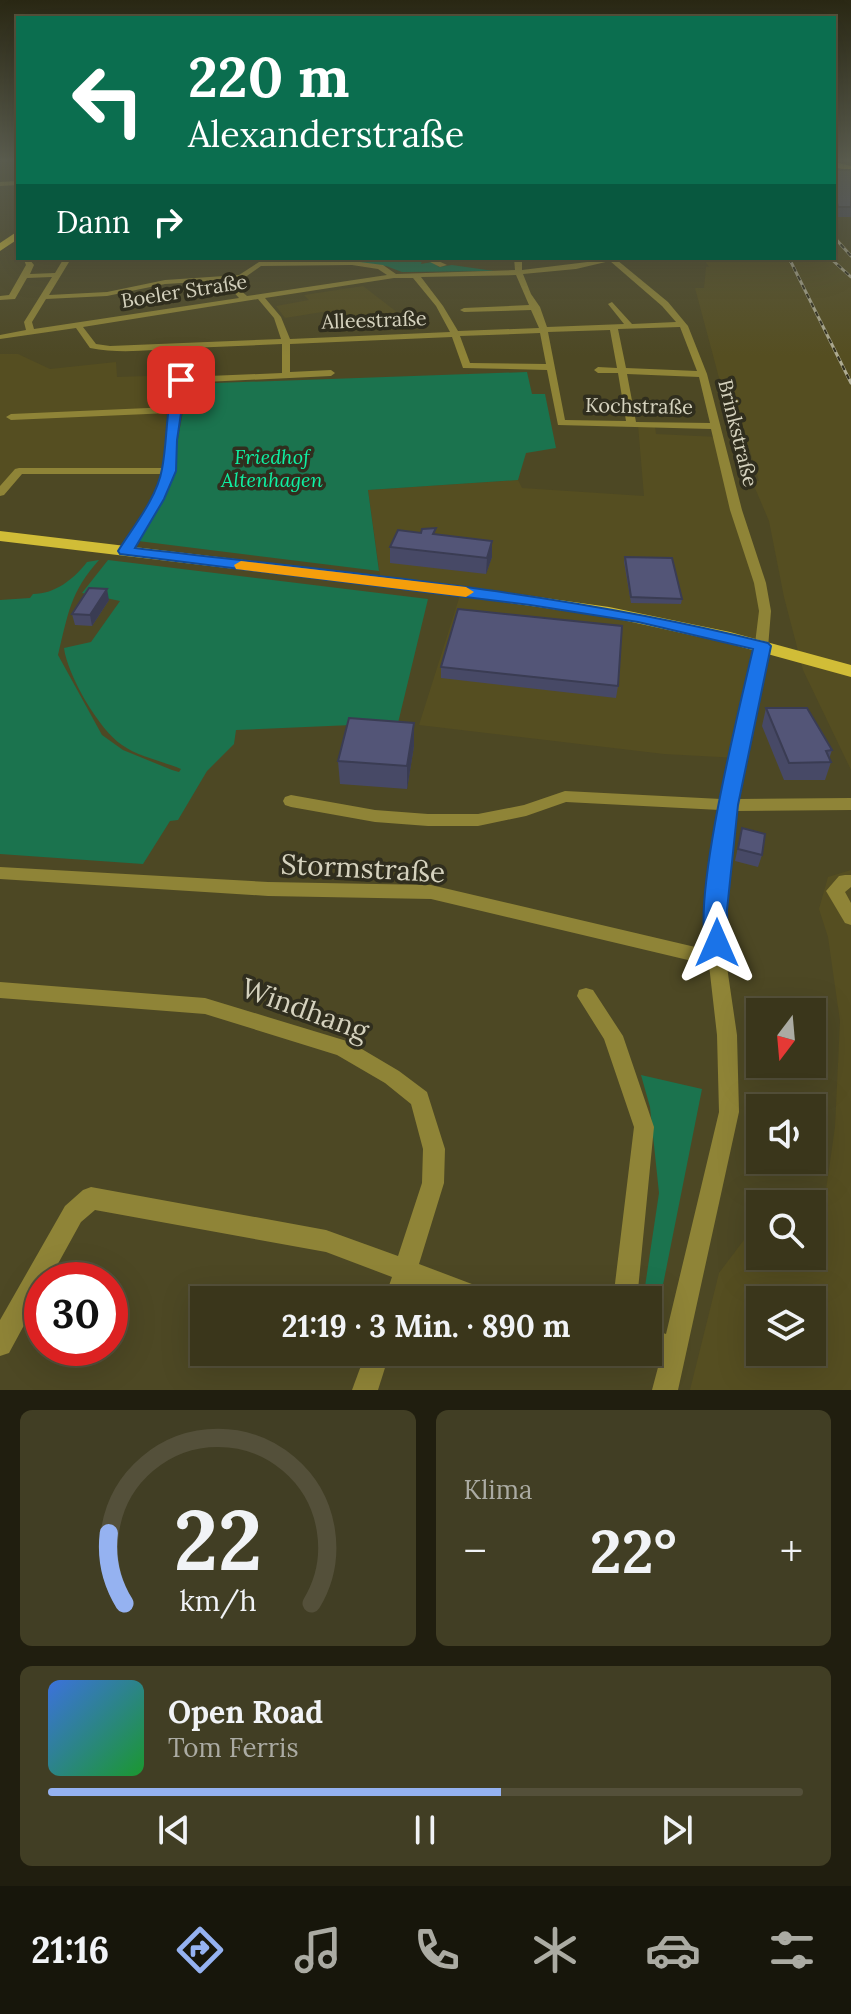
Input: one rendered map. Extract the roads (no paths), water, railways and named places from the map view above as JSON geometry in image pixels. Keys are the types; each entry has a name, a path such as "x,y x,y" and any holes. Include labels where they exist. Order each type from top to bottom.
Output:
{"main road":[{"path":"0,536 530,600 638,617 851,671"}],"street":[{"path":"31,332 28,322 67,260 137,260"},
{"path":"431,260 443,265"},
{"path":"414,274 444,307 457,334 466,366 549,367 543,331 536,307 517,272 518,260"},
{"name":"Boeler Straße","path":"0,337 394,276 517,272 607,260"},
{"name":"Brinkstraße","path":"615,260 683,324 703,374 765,611 762,646 728,805 716,910 717,960 727,1035 729,1112 665,1390"},
{"path":"0,298 12,297 30,265 27,262"},
{"path":"45,297 107,294 165,282 239,277 258,264 352,263 380,267 394,276"},
{"path":"25,276 57,275"},
{"path":"239,277 235,289 245,299"},
{"path":"260,297 281,319 287,341 286,376"},
{"path":"612,304 630,327"},
{"path":"464,310 536,307"},
{"name":"Alleestraße","path":"79,326 92,345 98,348 683,324"},
{"path":"614,328 631,422"},
{"path":"126,551 157,499 169,471 186,345"},
{"name":"Kochstraße","path":"549,367 561,423 715,426"},
{"path":"598,370 703,374"},
{"path":"181,380 331,373"},
{"path":"11,417 175,410"},
{"path":"0,493 19,471 169,471"},
{"path":"291,801 375,816 428,820 478,820 526,810 565,796 728,805 851,804"},
{"name":"Stormstraße","path":"0,873 281,889 431,892 717,960"},
{"path":"851,881 845,881 835,891 851,918"},
{"name":"Windhang","path":"0,990 205,1006 343,1048 392,1077 420,1099 434,1149 433,1183 400,1286"},
{"path":"586,996 613,1036 644,1127 627,1286"},
{"path":"0,1344 73,1214 91,1198 326,1241 446,1286"},
{"path":"662,1344 673,1348"},
{"path":"365,1390 373,1366"}],"railway":[{"path":"836,239 851,256"},
{"path":"790,260 851,383"},
{"path":"832,260 851,277"}],"park label":[{"name":"Friedhof Altenhagen","path":"272,468"}]}
